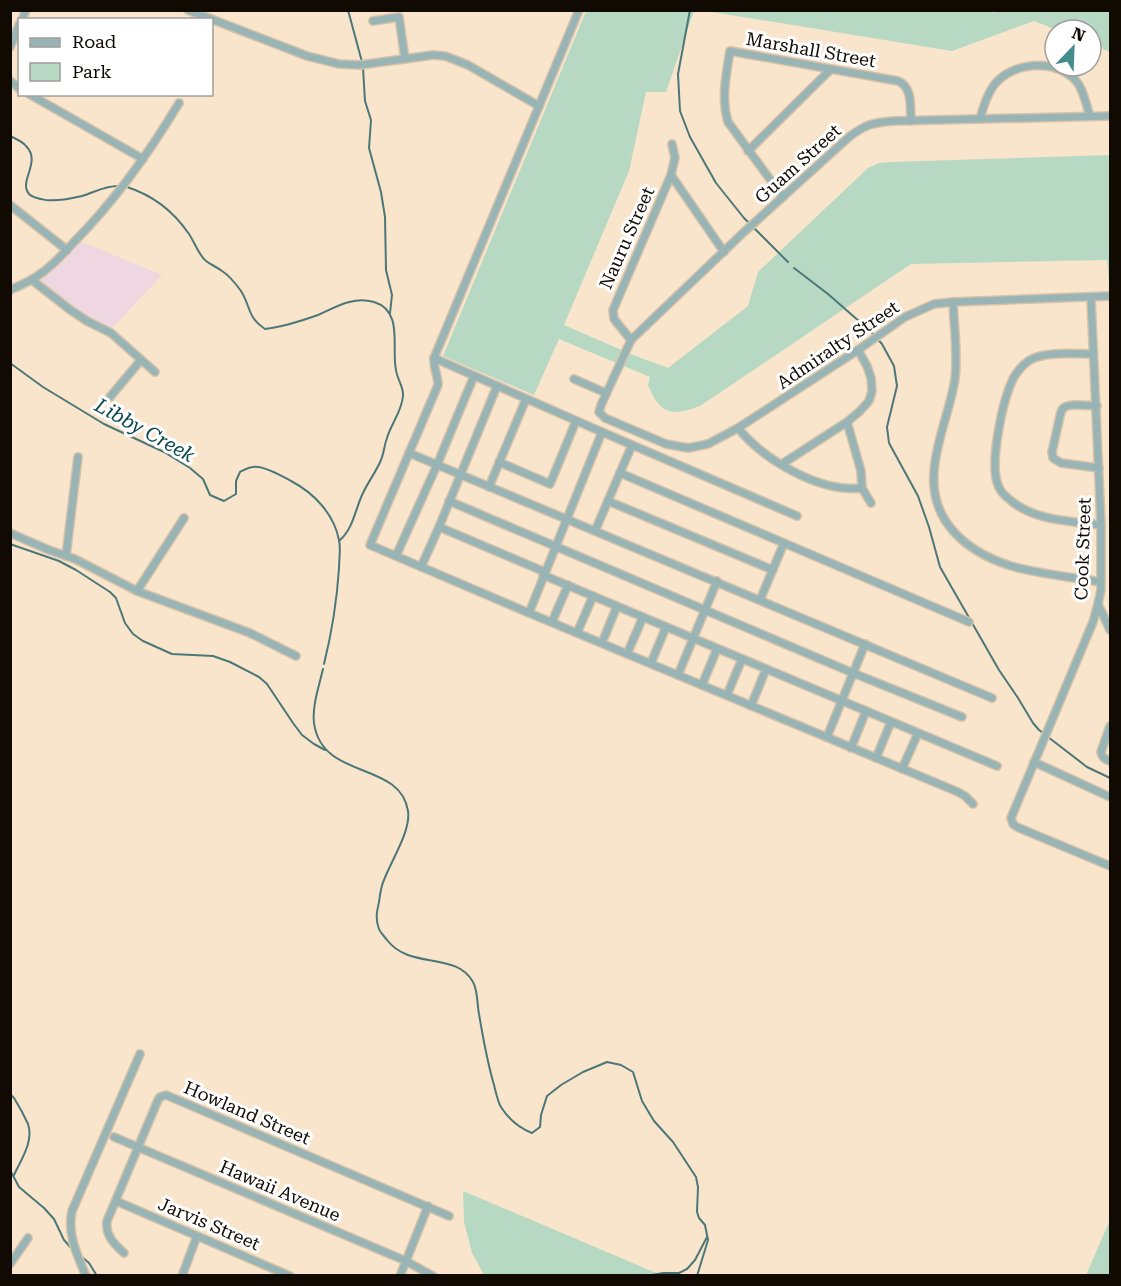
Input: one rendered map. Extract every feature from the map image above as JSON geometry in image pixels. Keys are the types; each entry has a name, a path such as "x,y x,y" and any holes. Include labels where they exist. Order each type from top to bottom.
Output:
{"street":[{"path":"188,10 209,18"},
{"path":"579,10 434,358 438,385 370,545 965,796 973,804"},
{"path":"373,21 399,17 405,59"},
{"path":"213,20 323,61 339,64 360,65 433,55 445,56 457,60 539,106"},
{"path":"10,46 18,28"},
{"name":"Marshall Street","path":"783,197 728,122 724,111 724,91 730,51 904,83 909,93 911,121"},
{"path":"980,119 988,94 995,83 1010,72 1036,65 1060,69 1076,81 1081,88 1090,116"},
{"path":"748,151 831,69"},
{"path":"33,96 143,159"},
{"path":"10,290 32,280 54,263 102,212 143,159 179,102"},
{"name":"Guam Street","path":"599,412 631,340 744,232 860,129 872,123 1110,116"},
{"name":"Nauru Street","path":"631,340 614,319 613,310 671,175 675,158 672,144"},
{"path":"671,175 724,252"},
{"path":"10,205 67,250"},
{"path":"32,280 69,309 111,333 155,372"},
{"name":"Admiralty Street","path":"599,412 605,418 666,444 688,448 708,444 738,428 920,309 934,304 953,302 1110,296"},
{"name":"Cook Street","path":"1091,297 1101,525 1101,582 1098,604 1093,622 1012,814 1012,821 1017,827 1110,866"},
{"path":"953,302 955,378 940,438 933,484 939,510 944,520 956,535 994,559 1025,569 1101,582"},
{"path":"782,464 848,422 869,401 872,378 858,350"},
{"path":"1093,354 1036,357 1020,368 1004,405 995,459 998,485 1011,501 1023,509 1054,519 1101,525"},
{"path":"434,358 797,516"},
{"path":"110,397 141,360"},
{"path":"396,556 474,376"},
{"path":"574,379 606,393"},
{"path":"421,567 497,386"},
{"path":"489,487 526,399"},
{"path":"1097,406 1070,405 1062,410 1052,452 1053,458 1061,463 1099,468"},
{"path":"499,462 550,484 576,421"},
{"path":"848,422 861,471 862,488 872,503"},
{"path":"738,428 759,451 814,481 830,487 862,488"},
{"path":"529,613 602,432"},
{"path":"595,531 632,445"},
{"path":"409,453 992,698"},
{"path":"66,556 78,457"},
{"path":"620,473 969,622"},
{"path":"449,501 962,717"},
{"path":"608,501 773,570"},
{"path":"137,591 184,518"},
{"path":"439,526 593,596 997,766"},
{"path":"10,533 75,559 137,591 250,633 296,656"},
{"path":"760,600 784,543"},
{"path":"678,675 717,581"},
{"path":"552,622 568,585"},
{"path":"577,633 593,596"},
{"path":"1098,604 1110,630"},
{"path":"602,643 617,606"},
{"path":"627,654 643,617"},
{"path":"651,663 666,627"},
{"path":"827,737 865,644"},
{"path":"702,685 717,649"},
{"path":"727,695 742,659"},
{"path":"751,706 766,669"},
{"path":"851,748 866,711"},
{"path":"876,758 891,722"},
{"path":"1110,726 1101,752 1105,759 1110,761"},
{"path":"902,769 918,733"},
{"path":"1034,762 1110,797"},
{"path":"86,1275 77,1256 71,1234 69,1224 72,1211 140,1054"},
{"name":"Howland Street","path":"124,1253 107,1233 107,1221 158,1100 163,1096 169,1096 449,1216"},
{"name":"Hawaii Avenue","path":"114,1137 406,1261 433,1275"},
{"name":"Jarvis Street","path":"116,1201 290,1275"},
{"path":"400,1275 428,1206"},
{"path":"182,1275 197,1236"},
{"path":"10,1264 28,1238"}],"shaded area":[{"path":"80,241 162,275 111,329 95,319 90,320 39,282"}],"green space":[{"path":"996,10 1110,11 1110,52 1103,49 1103,18 1043,18 1043,25 1034,21 952,51 706,11 989,11 994,13"},
{"path":"586,11 694,11 666,92 646,92 629,171 564,325 668,368 748,306 758,272 868,168 879,163 891,162 1110,155 1110,295 1107,260 911,264 700,406 674,412 662,407 652,395 648,385 650,377 559,339 534,395 443,356"},
{"path":"463,1191 661,1275 484,1275 472,1253 464,1222"},
{"path":"1110,1220 1110,1275 1086,1275"}],"waterway":[{"path":"348,10 362,62"},
{"path":"690,10 678,74 680,111 690,137 716,183 744,218 788,262"},
{"path":"363,68 365,101 371,120 369,148 385,217 386,270 392,295 390,313"},
{"path":"10,136 23,143 30,152 32,158 26,189 32,196 46,200 64,200 118,186"},
{"path":"127,187 162,205 176,219 189,234 203,258 235,283 252,316 265,329 299,322 345,303 359,300 374,302 389,313 393,322 395,361 402,389 402,402 381,460 363,493 351,524 339,541"},
{"path":"794,268 868,329 882,344 894,366 897,386 887,427 889,443 918,496 940,567 999,670 1039,730 1087,767 1110,778"},
{"name":"Libby Creek","path":"10,363 43,387 104,424 164,452 190,468 203,479 210,495 224,501 236,494 236,481 240,472 250,467 257,467 283,476 315,498 333,522 340,547 335,604 324,664"},
{"path":"10,544 59,561 110,592 116,598 125,623 133,634 143,641 172,654 213,656 259,677 267,684 302,735 325,750"},
{"name":"Libby Creek","path":"323,669 314,710 314,723 320,741 331,754 345,763 391,784 402,795 408,811 404,837 381,887 377,915 380,931 397,949 408,955 456,967 473,982 477,993 485,1050 498,1099 507,1115 523,1128 532,1133 540,1127 547,1096 583,1072 607,1062 621,1065 633,1072 642,1101 654,1121 673,1142 696,1177 697,1212 705,1225 708,1240 697,1276"},
{"path":"10,1094 28,1124 29,1130 26,1150 14,1175"},
{"path":"10,1170 19,1187 54,1219 64,1240 72,1249"},
{"path":"646,1276 679,1273 687,1269 695,1260 707,1237"},
{"path":"82,1257 97,1276"}]}
